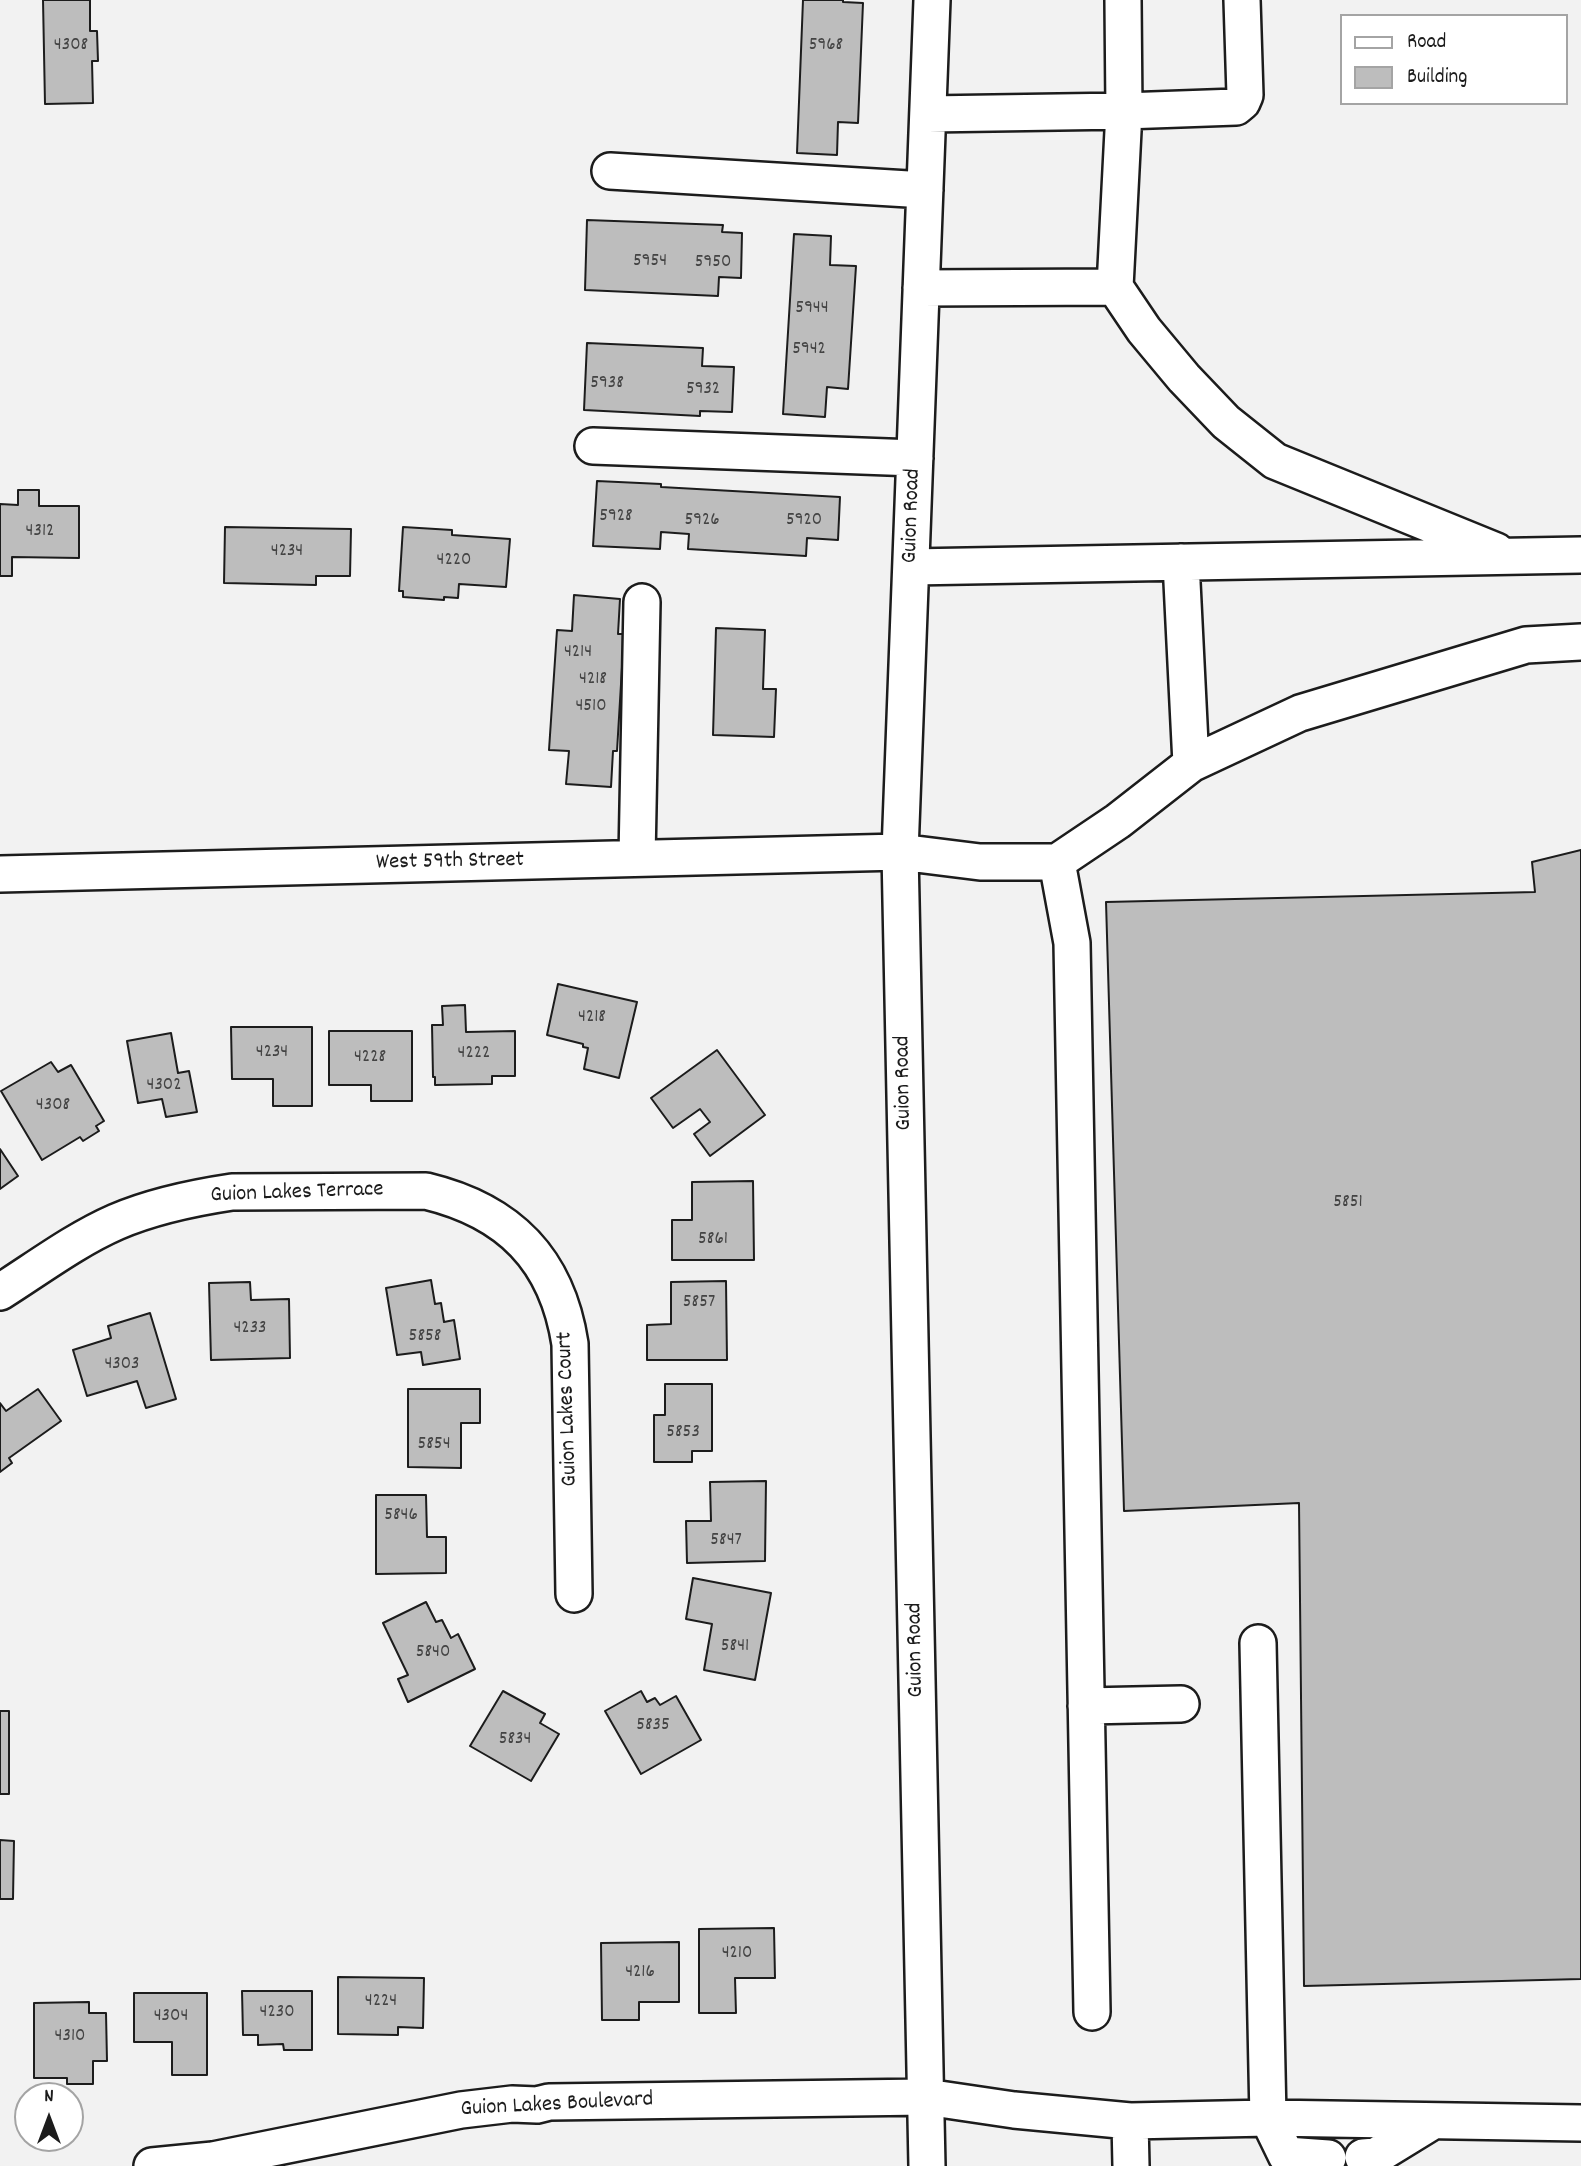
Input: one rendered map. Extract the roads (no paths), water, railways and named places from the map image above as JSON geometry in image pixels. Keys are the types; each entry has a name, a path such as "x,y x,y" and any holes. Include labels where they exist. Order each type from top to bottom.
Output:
{"street":[{"name":"Guion Road","path":"927,2166 900,852 932,0"},
{"path":"1123,0 1124,111 1115,287 1144,330 1226,422 1275,461 1509,556"},
{"path":"928,114 1236,107 1245,94 1242,0"},
{"path":"610,171 925,190"},
{"path":"921,288 1115,287"},
{"path":"593,446 915,458"},
{"path":"911,567 1581,555"},
{"path":"1181,562 1191,764"},
{"path":"638,858 642,602"},
{"path":"1092,2012 1072,943 1057,862 1118,821 1191,764 1300,713 1526,645 1581,642"},
{"name":"West 59th Street","path":"0,874 900,852 980,862 1057,862"},
{"name":"Guion Lakes Terrace","path":"0,1292 117,1222 181,1200 232,1192 426,1191 452,1197 488,1214 509,1228 519,1239"},
{"name":"Guion Lakes Court","path":"519,1239 529,1247 551,1280 566,1317 570,1344 574,1594"},
{"path":"1258,1643 1268,2118 1286,2155 1328,2158"},
{"path":"1086,1706 1181,1704"},
{"name":"Guion Lakes Boulevard","path":"152,2166 213,2160 461,2110 549,2102 926,2097 1014,2110 1130,2121 1268,2118 1581,2123"},
{"path":"1130,2121 1131,2166"},
{"path":"1363,2157 1376,2156 1433,2121"}]}
